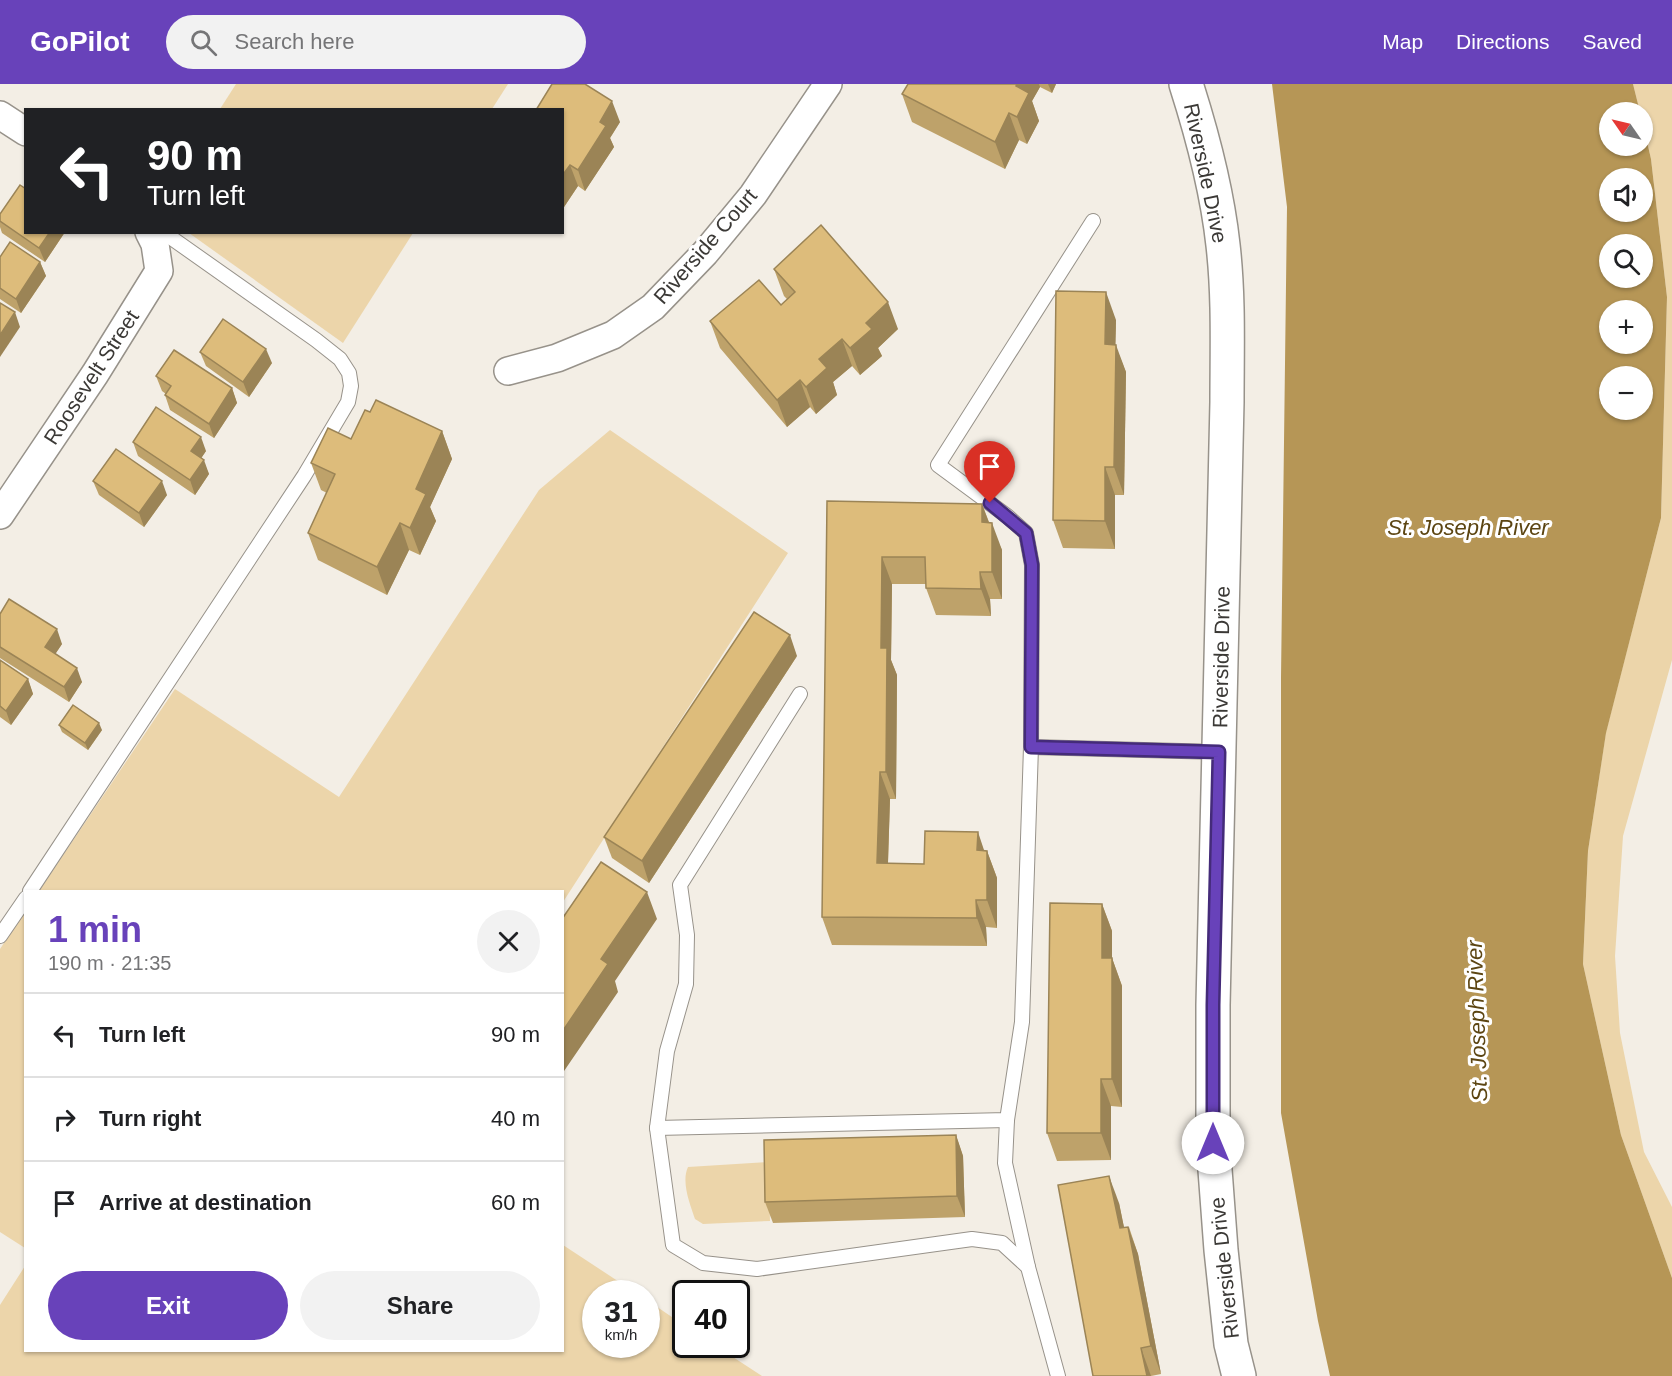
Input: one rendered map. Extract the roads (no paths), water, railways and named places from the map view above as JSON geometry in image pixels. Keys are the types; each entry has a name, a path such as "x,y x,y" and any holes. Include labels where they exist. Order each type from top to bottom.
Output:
{"street":[{"name":"Riverside Court","path":"508,371 556,358 613,335 653,307 705,253 753,195 828,84"},
{"name":"Riverside Drive","path":"1186,84 1202,132 1216,197 1223,246 1226,307 1227,402 1213,1005 1213,1143 1230,1332 1239,1376"},
{"path":"0,115 24,131"},
{"name":"Roosevelt Street","path":"0,515 95,374 159,271 155,244 150,234"}],"lane":[{"path":"1058,1376 1028,1267 1005,1163 1007,1120 1022,1022 1031,747 1032,565 1026,533 1007,516 938,465 1093,221"},
{"path":"31,890 304,476 348,402 351,386 349,373 340,359 166,234"},
{"path":"800,694 680,885 687,935 686,984 667,1051 657,1128 673,1245 703,1263 757,1269 972,1239 1002,1243 1028,1267"},
{"path":"1031,747 1219,752"},
{"path":"0,936 24,901"},
{"path":"657,1128 1007,1120"}],"water":[{"name":"St. Joseph River","path":"1272,84 1633,84 1638,102 1599,102 1599,156 1650,156 1652,168 1599,168 1599,222 1653,222 1653,176 1667,297 1661,518 1606,733 1588,851 1583,964 1621,1135 1672,1278 1672,1376 1330,1376 1281,1113 1281,678 1287,207"}]}
